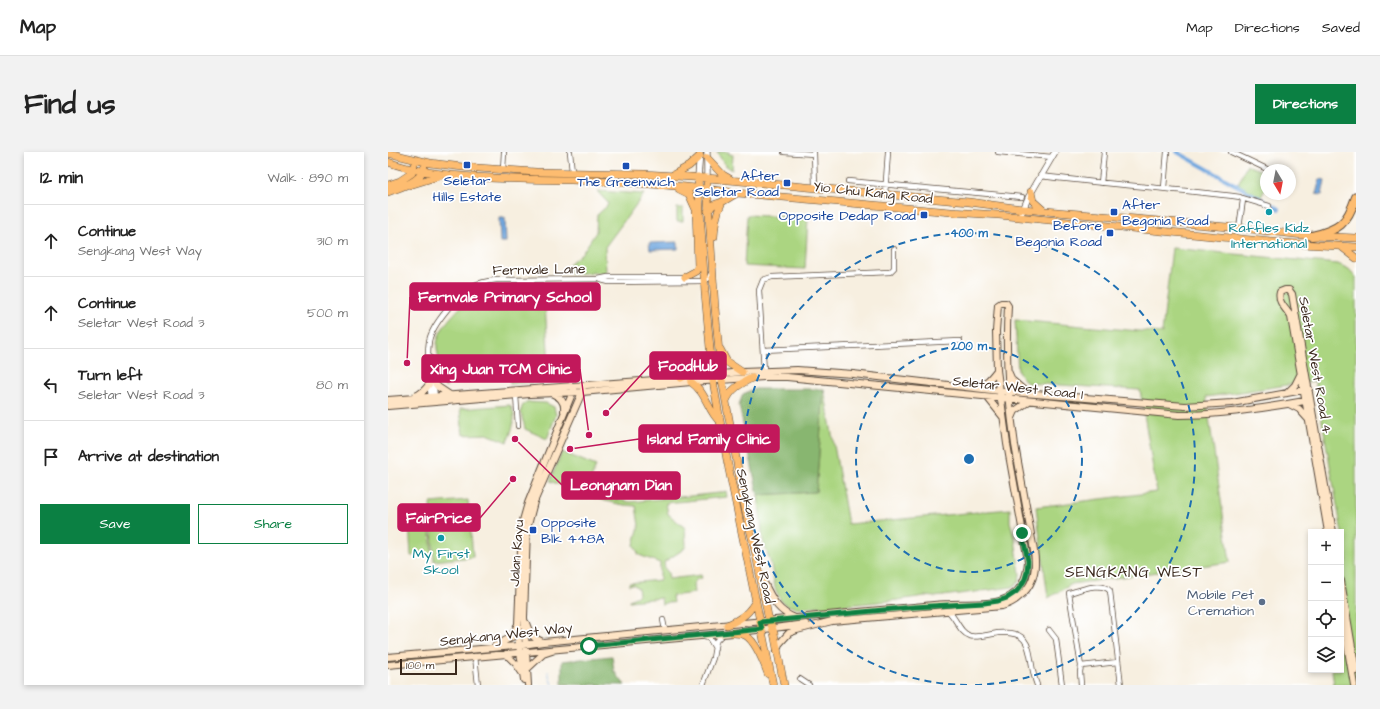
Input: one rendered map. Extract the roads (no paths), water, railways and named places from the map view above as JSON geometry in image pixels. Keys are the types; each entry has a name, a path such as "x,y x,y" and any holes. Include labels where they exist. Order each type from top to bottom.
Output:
{"highway":[{"path":"1312,236 1336,228 1344,221 1352,210 1356,197"}],"main road":[{"name":"Yio Chu Kang Road","path":"388,153 415,160 463,168 536,172 644,174 698,177 815,187 969,202 1023,209 1312,236 1356,238"},
{"path":"671,176 689,166 700,154"},
{"path":"707,155 723,175 732,180"},
{"path":"388,185 407,177 412,173 415,160"},
{"path":"404,187 422,174 426,162"},
{"name":"Yio Chu Kang Road","path":"390,164 444,174 505,179 579,181 699,188 737,193 1020,217 1226,238 1356,248"},
{"path":"388,192 444,174"},
{"name":"Sengkang West Road","path":"698,177 704,281 713,378 735,501 773,685"},
{"name":"Sengkang West Road","path":"707,178 712,267 722,377 745,508 784,685"},
{"path":"675,187 689,194 695,204 696,211 698,267 696,271 685,277"},
{"path":"1031,192 1033,201 1043,210"},
{"path":"708,211 713,204 722,202 737,193"},
{"path":"873,205 885,195 888,202 895,207"},
{"path":"712,248 717,211 722,202"},
{"path":"696,211 701,219"},
{"path":"1226,238 1236,233 1239,228"},
{"path":"1239,228 1242,235 1251,240"},
{"path":"1342,247 1356,258"},
{"path":"685,277 695,277 704,268"},
{"name":"Seletar West Road 4","path":"1306,390 1301,373 1291,318 1280,303 1280,292 1284,290 1289,290 1292,294 1306,390 1332,529"},
{"path":"1001,303 1006,303 1008,306 1006,330 1008,392 1035,567 1033,578 1024,593 1006,605 832,621 771,624 795,618 998,601 1007,598 1016,592 1025,579 1028,561 1022,533 1004,419 998,370 996,331 998,305 1001,303"},
{"path":"718,346 727,362 742,372"},
{"path":"681,378 701,366 706,362 710,355"},
{"name":"Seletar West Road 1","path":"722,377 742,372 751,375 763,368 845,373 974,388 1001,395 1009,399 1179,415 1215,414 1308,400"},
{"path":"1007,368 1012,380 1027,393"},
{"path":"974,388 983,385 991,379 998,370"},
{"path":"1285,394 1295,385 1301,373"},
{"path":"726,402 734,388 751,375"},
{"name":"Seletar West Road 1","path":"722,377 751,375 787,377 987,397 1001,395 1008,392 1185,406 1232,404 1306,390"},
{"path":"388,406 433,400 573,393 691,382 722,377"},
{"path":"388,400 407,398 433,400 451,396 585,385 681,378 713,378"},
{"path":"407,398 419,394 432,382 451,396"},
{"path":"691,382 698,387 705,397 714,417 720,422"},
{"name":"Jalan Kayu","path":"526,685 527,668 518,624 527,529 534,502 585,385"},
{"name":"Jalan Kayu","path":"526,685 523,676 524,516 575,386"},
{"path":"552,393 562,399 564,408 563,415"},
{"path":"987,397 1004,419"},
{"name":"Seletar West Road 4","path":"1308,400 1309,420 1327,529"},
{"path":"1012,418 1015,411 1029,401"},
{"path":"1287,404 1299,409 1309,420"},
{"path":"761,578 778,608 795,618"},
{"path":"1344,599 1356,670"},
{"path":"727,625 742,618 753,607 756,600"},
{"path":"524,617 530,633 535,639 542,642"},
{"path":"777,650 779,644 789,633 832,621"},
{"path":"490,648 512,637 518,624"},
{"name":"Sengkang West Way","path":"388,665 506,654 542,642 727,625 771,624"},
{"name":"Sengkang West Way","path":"388,657 490,648 562,648 699,636 733,632 761,625"},
{"path":"1344,628 1353,684"},
{"path":"733,632 744,635 753,643 773,685"},
{"path":"527,668 543,654 562,648"},
{"path":"506,654 516,664 523,676"}],"street":[{"path":"503,170 504,152"},
{"path":"570,152 572,172"},
{"path":"784,152 814,153 815,187"},
{"path":"885,195 888,152"},
{"path":"998,152 1053,154 1031,192 1020,217"},
{"path":"1101,183 1104,152"},
{"path":"1164,188 1167,152"},
{"path":"1231,152 1260,166"},
{"path":"698,177 700,154"},
{"path":"707,155 707,178"},
{"path":"1040,176 1240,197 1269,206"},
{"name":"Yio Chu Kang Road","path":"848,181 1022,197"},
{"path":"1239,228 1242,198"},
{"path":"763,368 759,290 763,280 772,277 890,272 894,268 894,249"},
{"path":"704,281 710,276 712,267"},
{"name":"Fernvale Lane","path":"433,400 429,356 429,342 432,333 436,323 461,295 475,284 496,280 598,279 609,282 685,277"},
{"name":"Fernvale Lane","path":"664,279 704,281"},
{"path":"763,350 960,341"},
{"path":"516,395 518,426"},
{"path":"1081,685 1081,666 1069,593 1086,588 1102,586 1108,588 1110,591 1121,685"},
{"path":"950,604 956,606 958,624"},
{"path":"948,611 955,618 961,630 971,636 1014,633 1024,638 1029,648 1037,685"},
{"path":"663,620 665,630"},
{"path":"1049,630 1056,639 1062,685"},
{"path":"703,685 713,658 716,641 719,636 724,633"},
{"path":"699,636 708,638 715,648"},
{"path":"475,656 478,685"},
{"path":"1081,666 1118,662"},
{"path":"800,679 809,685"}],"water":[{"path":"1320,179 1325,180 1322,195 1316,194"},
{"path":"499,218 505,218 506,242 500,242"},
{"path":"678,242 678,249 650,250 649,243"}],"waterway":[{"path":"1177,152 1279,209"},
{"path":"548,672 553,685"}],"place":[{"name":"Seletar Hills Estate","path":"467,165"},
{"name":"The Greenwich","path":"626,166"},
{"name":"After Seletar Road","path":"787,183"},
{"name":"After Begonia Road","path":"1114,212"},
{"name":"Raffles Kidz International","path":"1269,212"},
{"name":"Opposite Dedap Road","path":"924,215"},
{"name":"Before Begonia Road","path":"1110,233"},
{"name":"Fernvale Primary School","path":"407,363"},
{"name":"FoodHub","path":"606,413"},
{"name":"Xing Juan TCM Clinic","path":"589,435"},
{"name":"Leongnam Dian","path":"515,439"},
{"name":"Island Family Clinic","path":"570,449"},
{"name":"FairPrice","path":"513,479"},
{"name":"Opposite Blk 448A","path":"533,530"},
{"name":"My First Skool","path":"441,538"},
{"name":"Mobile Pet Cremation","path":"1262,602"}],"district":[{"name":"SENGKANG WEST","path":"1134,572"}]}
